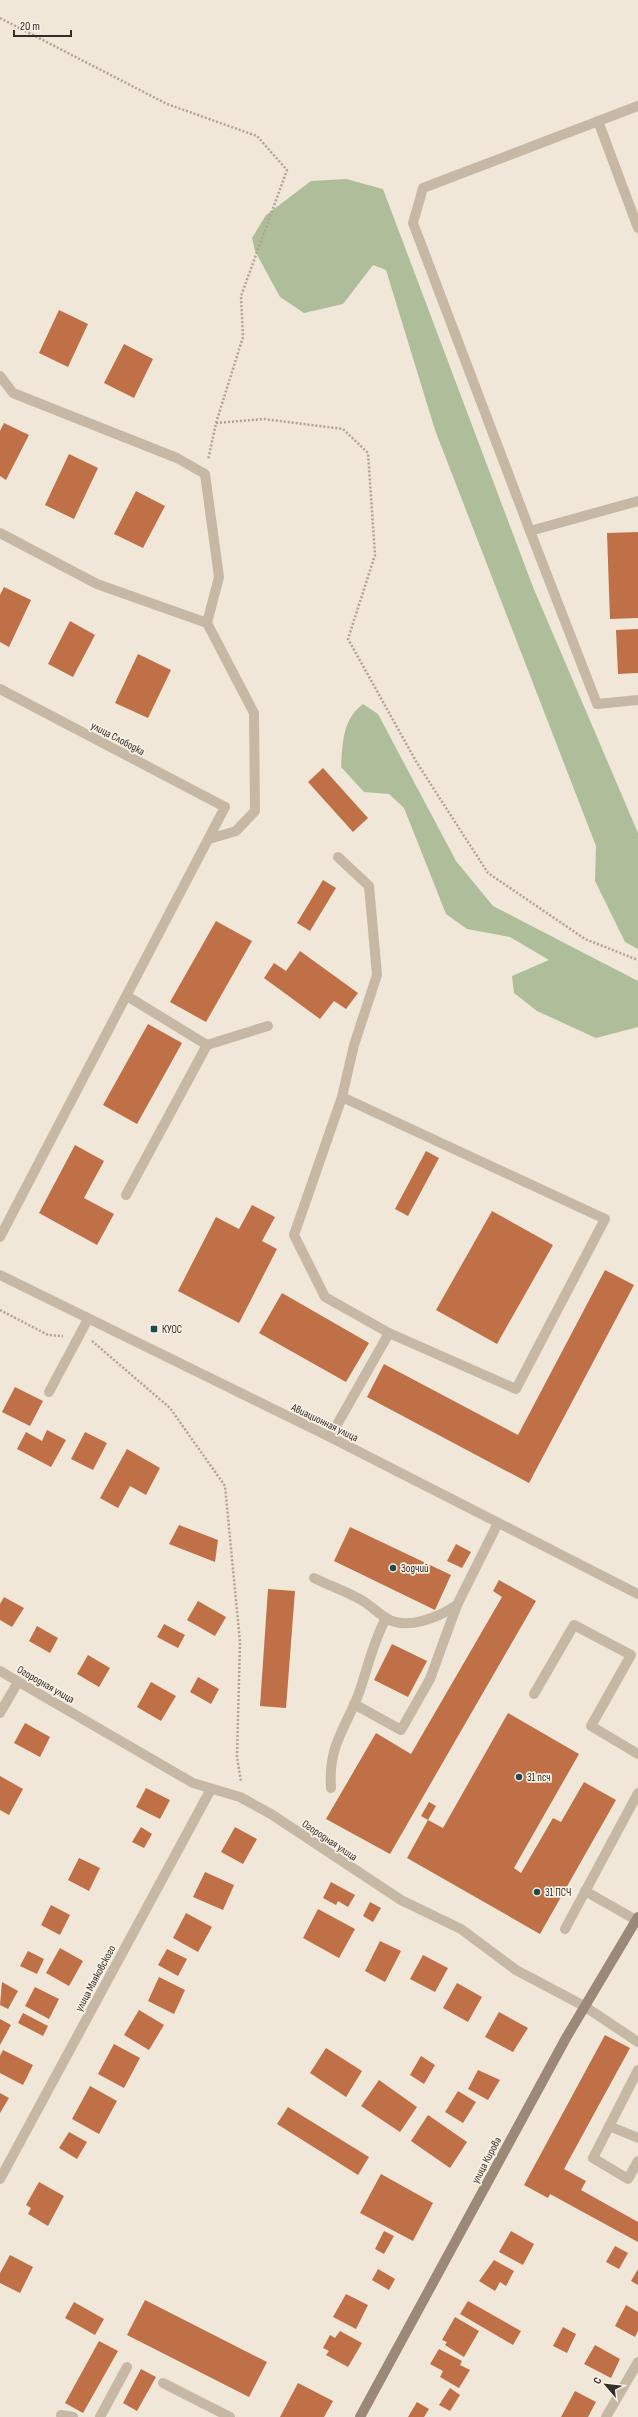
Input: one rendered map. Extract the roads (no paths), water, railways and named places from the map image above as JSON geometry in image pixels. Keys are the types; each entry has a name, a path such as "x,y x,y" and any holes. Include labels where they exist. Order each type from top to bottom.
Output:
{"main road":[{"name":"улица Кирова","path":"360,2417 584,2006 637,1918"}],"street":[{"path":"638,106 423,188 413,223 597,704 638,700"},
{"path":"598,121 638,228"},
{"path":"0,376 14,393 177,458 205,474 219,577 207,623 254,713 255,811 236,830 209,839 0,1237"},
{"path":"530,531 638,501"},
{"path":"0,533 97,584 207,623"},
{"name":"улица Слободка","path":"0,690 225,807 209,839"},
{"path":"338,857 369,886 377,975 354,1045 342,1097 294,1235 325,1297 389,1333 516,1389 605,1219 342,1097"},
{"path":"126,996 207,1045"},
{"path":"126,1195 207,1045 268,1026"},
{"name":"Авиационная улица","path":"0,1275 330,1437 638,1594"},
{"path":"49,1392 88,1319"},
{"path":"330,1437 389,1333"},
{"path":"354,1704 401,1730 430,1679 457,1605 498,1523"},
{"path":"314,1578 363,1601 386,1618 419,1622 442,1615 457,1605"},
{"path":"331,1788 330,1772 337,1739 354,1704 374,1643 386,1618"},
{"path":"534,1694 574,1625 631,1655 591,1726 638,1754"},
{"name":"Огородная улица","path":"0,1671 193,1783 240,1797 401,1900 461,1929 516,1970 584,2006 638,2042"},
{"path":"0,1713 18,1682"},
{"name":"улица Маяковского","path":"0,2179 211,1789"},
{"path":"564,1929 638,1793"},
{"path":"585,1891 637,1918"},
{"path":"638,2070 593,2158 628,2179 638,2161"},
{"path":"609,2126 638,2138"},
{"path":"606,2417 638,2362"},
{"path":"100,2417 127,2367"},
{"path":"163,2383 230,2417"},
{"path":"61,2415 73,2417"}],"place":[{"name":"КУОС","path":"154,1329"},
{"name":"Зодчий","path":"393,1568"},
{"name":"31 псч","path":"519,1777"},
{"name":"31 ПСЧ","path":"537,1892"}]}
